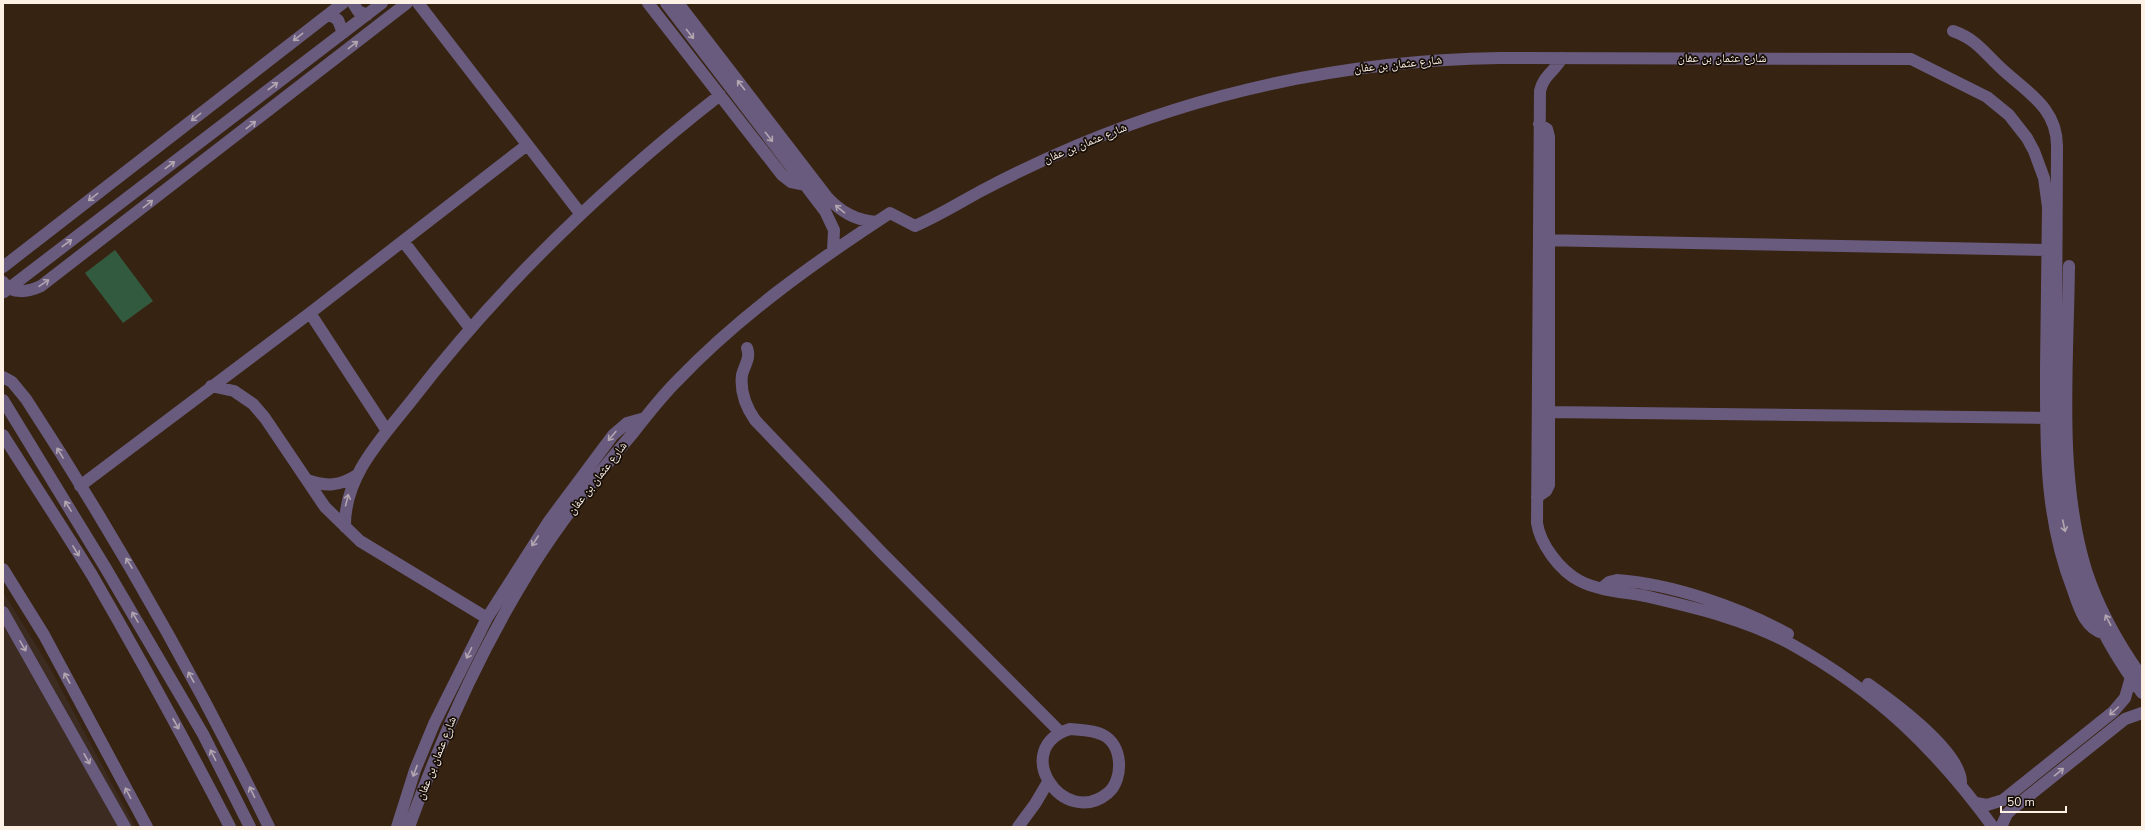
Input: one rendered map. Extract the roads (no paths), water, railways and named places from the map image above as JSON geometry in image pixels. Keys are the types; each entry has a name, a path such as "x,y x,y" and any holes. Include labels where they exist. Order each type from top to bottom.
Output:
{"street":[{"path":"3,267 343,3"},
{"path":"353,3 358,11 367,14"},
{"path":"5,288 382,3"},
{"path":"5,288 25,291 41,286 407,3"},
{"path":"418,3 580,213"},
{"path":"648,3 782,175 792,182 806,185"},
{"path":"666,3 825,210 832,223 835,237 833,251"},
{"path":"678,3 827,197 845,213 860,220 876,222"},
{"path":"329,14 338,20 343,33"},
{"path":"1953,31 1978,44 2000,67 2040,101 2049,114 2057,137 2047,250 2046,418 2048,488 2062,557 2086,620 2092,628 2105,634"},
{"path":"1562,58 1557,66 1546,76 1541,85 1540,124 1546,129 1549,137 1544,240 1537,497 1538,530 1546,548 1573,577 1587,584 1714,613 1754,627 1791,644 1853,683 1894,715 1931,750 1961,784 1993,827"},
{"name":"شارع عثمان بن عفان","path":"409,827 439,746 483,653 530,570 584,493 677,381 714,346 790,282 890,213 915,226 1029,167 1078,145 1143,120 1232,93 1331,72 1392,64 1446,59 1562,58 1911,59 1974,90 2009,115 2034,151 2044,178 2052,207"},
{"path":"345,527 347,500 358,474 387,431 470,328 580,213 633,165 720,95"},
{"path":"80,486 527,145"},
{"path":"2052,207 2056,445 2064,486 2092,586 2137,677 2142,693"},
{"path":"1544,240 2047,250"},
{"path":"1537,497 1546,491 1549,485 1549,412 1544,240"},
{"path":"403,241 470,328"},
{"path":"2069,266 2067,454 2063,520 2073,561 2087,597 2105,634 2137,677"},
{"path":"310,312 387,431"},
{"path":"748,348 749,358 742,375 743,392 748,407 755,420 883,554 1060,732"},
{"path":"3,377 12,382 26,399 134,571 233,755 269,827"},
{"path":"211,386 234,391 254,404 325,507 345,527 378,552 487,618"},
{"path":"3,400 105,566 203,734 250,827"},
{"path":"1549,412 2046,418"},
{"path":"397,827 416,770 434,724 487,618 549,520 613,435 627,423 645,418"},
{"path":"3,435 91,574 152,681 230,827"},
{"path":"306,480 320,484 333,485 346,481 358,474"},
{"path":"3,570 44,635 147,827"},
{"path":"3,612 125,827"},
{"path":"135,651 139,652 146,650 149,642"},
{"path":"152,681 159,672 167,673"},
{"path":"1976,804 1993,805 2003,800 2113,712 2125,698 2137,677"},
{"path":"2001,827 2007,814 2011,810 2124,719 2142,713"},
{"path":"1070,729 1096,732 1111,741 1118,757 1118,772 1116,784 1107,793 1096,800 1084,802 1071,801 1062,796 1048,782 1043,760 1045,749 1049,741 1060,732 1070,729"},
{"path":"1018,827 1035,804 1048,782"}]}
